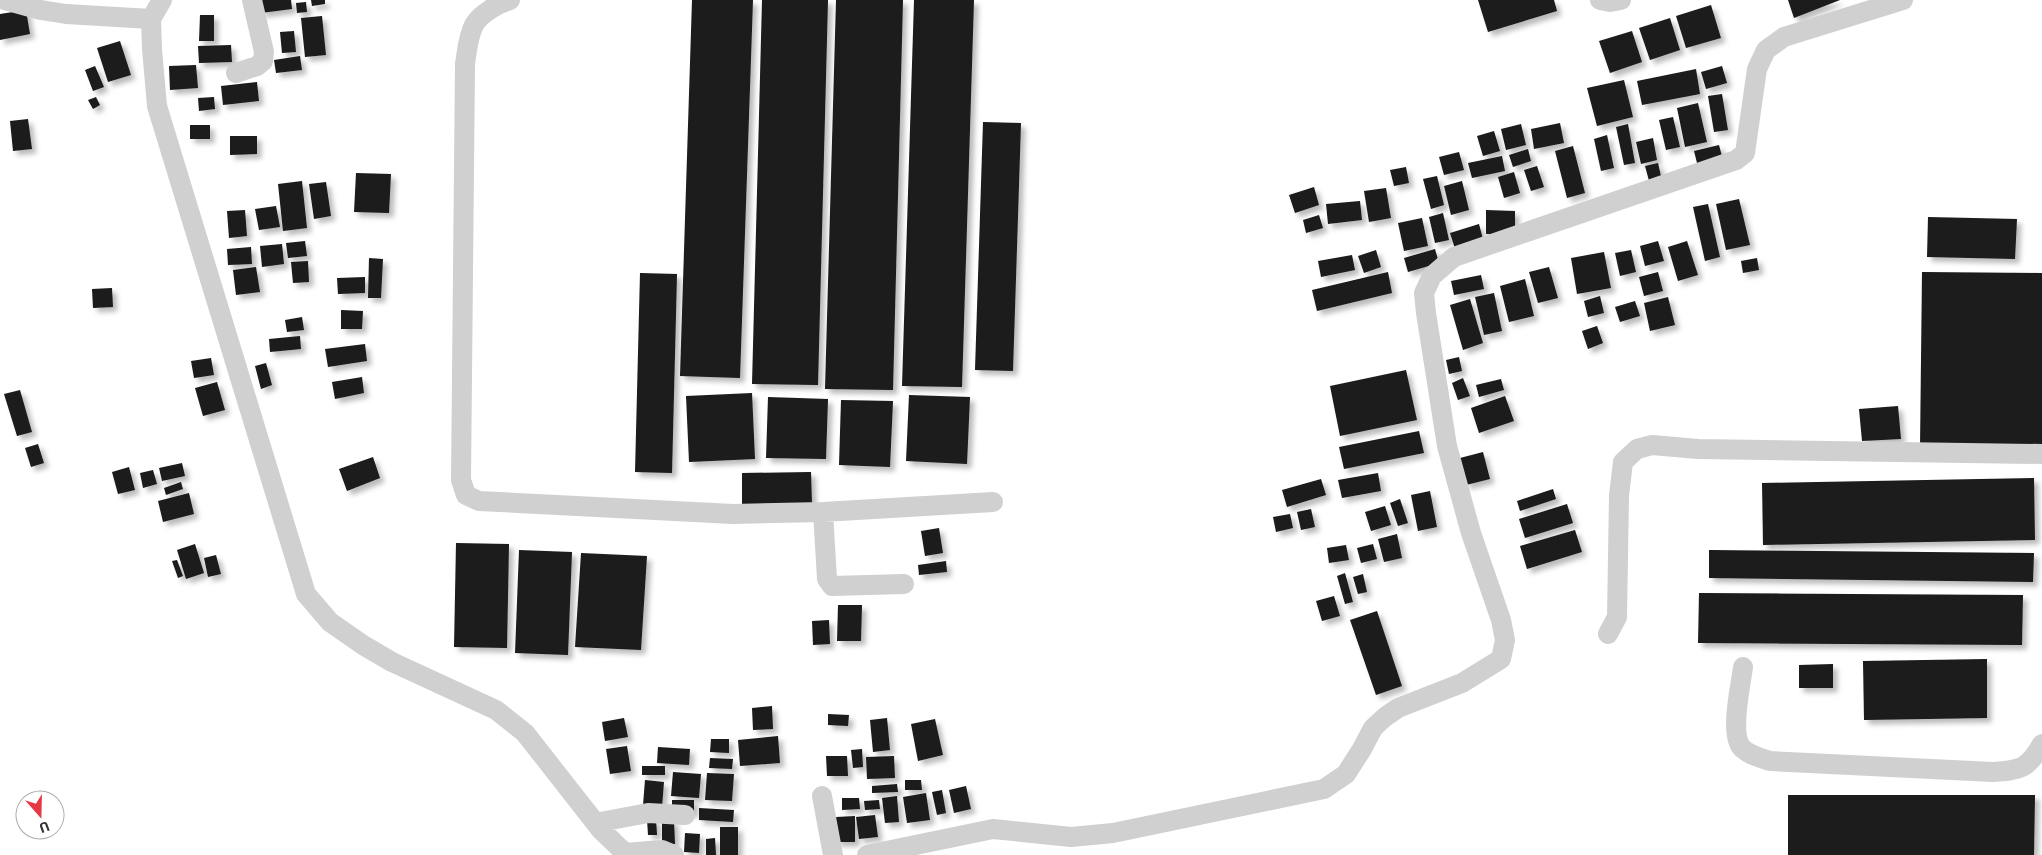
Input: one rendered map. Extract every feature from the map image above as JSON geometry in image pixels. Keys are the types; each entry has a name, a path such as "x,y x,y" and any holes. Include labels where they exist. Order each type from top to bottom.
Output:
{"street":[{"path":"5,0 66,14 151,19"},
{"path":"162,0 151,19 157,106 306,594 330,622 363,645 392,662 496,710 525,733 622,854 662,850 674,855"},
{"path":"236,73 257,66 263,61 264,52 252,0"},
{"path":"510,0 487,12 474,24 465,64 461,480 466,495 479,501 733,514 823,512 992,502"},
{"path":"1600,0 1610,2 1621,0"},
{"path":"867,855 891,852 993,829 1071,837 1113,833 1324,789 1346,774 1373,728 1384,717 1398,708 1462,683 1502,659 1505,640 1502,620 1468,525 1447,446 1424,293 1432,276 1454,257 1736,160 1745,153 1757,69 1766,50 1784,37 1903,0"},
{"path":"1608,634 1617,617 1619,496 1623,462 1637,449 1652,445 1698,450 2042,454"},
{"path":"823,512 827,579 832,586 904,584"},
{"path":"1743,667 1735,732 1741,747 1752,755 1770,762 1994,772 2012,771 2027,766 2042,744"},
{"path":"822,796 833,855"},
{"path":"595,822 648,812 685,815"}],"building":[{"path":"260,0 291,0 292,9 261,13"},
{"path":"311,0 325,0 325,4 312,6"},
{"path":"692,0 753,0 740,378 680,376"},
{"path":"762,0 828,0 818,385 752,384"},
{"path":"836,0 903,0 893,390 825,389"},
{"path":"914,0 974,0 962,387 902,386"},
{"path":"1478,0 1554,0 1557,11 1488,32"},
{"path":"1788,0 1840,0 1794,18"},
{"path":"306,2 307,12 297,13 296,3"},
{"path":"1711,5 1721,38 1686,48 1676,16"},
{"path":"26,10 30,34 0,40 0,14"},
{"path":"200,15 214,15 214,41 199,41"},
{"path":"322,16 326,55 305,57 301,18"},
{"path":"1670,18 1680,50 1650,60 1639,28"},
{"path":"294,31 296,52 282,53 280,32"},
{"path":"1632,31 1642,62 1610,73 1599,41"},
{"path":"120,41 131,75 108,82 97,48"},
{"path":"231,45 232,62 199,63 198,46"},
{"path":"300,56 302,70 276,73 274,60"},
{"path":"196,65 198,88 170,90 169,66"},
{"path":"95,66 104,87 93,91 85,70"},
{"path":"1722,66 1727,83 1706,89 1701,72"},
{"path":"1696,69 1700,94 1642,105 1637,81"},
{"path":"1624,80 1633,117 1597,126 1587,88"},
{"path":"257,82 259,101 223,105 221,86"},
{"path":"1722,94 1728,130 1714,132 1708,96"},
{"path":"96,97 100,105 93,109 88,100"},
{"path":"214,97 215,109 199,111 198,98"},
{"path":"1698,103 1707,142 1685,147 1677,108"},
{"path":"1673,117 1680,147 1666,150 1659,120"},
{"path":"28,119 32,149 13,151 10,121"},
{"path":"983,122 1021,123 1013,371 975,370"},
{"path":"1560,123 1564,143 1534,149 1531,129"},
{"path":"1521,124 1526,145 1506,150 1501,129"},
{"path":"1628,124 1635,163 1624,165 1616,127"},
{"path":"190,125 210,125 210,139 190,139"},
{"path":"1494,131 1500,151 1483,156 1477,136"},
{"path":"1607,135 1614,168 1601,171 1594,139"},
{"path":"230,136 257,136 257,154 230,155"},
{"path":"1653,138 1657,160 1641,164 1636,142"},
{"path":"1719,145 1723,160 1698,167 1694,151"},
{"path":"1573,146 1585,193 1567,198 1555,151"},
{"path":"1528,149 1531,161 1513,167 1509,155"},
{"path":"1459,152 1464,170 1444,175 1439,157"},
{"path":"1502,156 1505,171 1472,178 1468,163"},
{"path":"1658,163 1663,185 1651,188 1645,166"},
{"path":"1537,166 1544,187 1531,191 1524,170"},
{"path":"1406,167 1409,183 1394,186 1390,170"},
{"path":"1514,172 1520,193 1504,198 1498,177"},
{"path":"356,173 391,174 389,213 354,212"},
{"path":"1437,176 1444,205 1431,209 1423,179"},
{"path":"302,181 307,228 283,231 278,184"},
{"path":"1462,181 1469,210 1451,215 1444,186"},
{"path":"326,182 331,216 314,219 309,184"},
{"path":"1314,187 1319,205 1295,213 1289,195"},
{"path":"1386,188 1391,218 1369,222 1364,191"},
{"path":"1739,199 1750,245 1726,250 1716,204"},
{"path":"1360,201 1362,220 1328,224 1326,204"},
{"path":"1708,204 1720,257 1705,261 1693,207"},
{"path":"276,206 280,227 259,230 255,209"},
{"path":"245,210 247,236 229,238 227,211"},
{"path":"1486,210 1515,211 1515,235 1486,234"},
{"path":"1443,213 1449,240 1435,243 1429,217"},
{"path":"1319,215 1323,228 1306,233 1303,220"},
{"path":"1928,217 2017,219 2015,259 1927,257"},
{"path":"1422,218 1428,246 1404,251 1398,223"},
{"path":"1479,224 1484,243 1456,252 1450,233"},
{"path":"305,241 307,256 288,258 286,243"},
{"path":"1658,241 1664,261 1645,266 1640,246"},
{"path":"1687,241 1698,275 1678,281 1668,247"},
{"path":"282,244 284,264 262,267 260,246"},
{"path":"251,247 252,264 228,265 227,249"},
{"path":"1435,249 1439,263 1408,272 1404,258"},
{"path":"1376,250 1381,267 1364,273 1358,256"},
{"path":"1631,250 1636,272 1620,276 1615,253"},
{"path":"1604,252 1611,288 1577,294 1571,258"},
{"path":"1352,255 1355,270 1321,277 1318,261"},
{"path":"369,258 383,259 381,298 368,298"},
{"path":"1757,258 1759,270 1743,273 1741,261"},
{"path":"308,261 309,282 293,283 291,262"},
{"path":"256,267 260,292 236,295 233,270"},
{"path":"1549,267 1558,298 1538,303 1529,272"},
{"path":"1388,272 1392,293 1317,311 1312,290"},
{"path":"1658,272 1663,291 1644,296 1639,277"},
{"path":"1922,272 2042,273 2042,449 1920,448"},
{"path":"640,273 677,274 672,473 635,472"},
{"path":"1481,275 1484,289 1454,295 1451,281"},
{"path":"365,277 365,293 338,294 337,278"},
{"path":"1525,279 1534,316 1509,322 1500,286"},
{"path":"112,288 113,307 93,308 92,289"},
{"path":"1494,293 1502,331 1484,335 1475,297"},
{"path":"1600,296 1604,313 1588,317 1584,301"},
{"path":"1668,297 1675,325 1650,331 1644,303"},
{"path":"1470,299 1483,343 1463,350 1450,305"},
{"path":"1635,301 1640,316 1620,322 1615,307"},
{"path":"341,310 363,311 362,329 341,329"},
{"path":"302,317 304,330 287,332 285,320"},
{"path":"1597,326 1603,343 1588,349 1582,331"},
{"path":"300,336 301,349 270,352 269,339"},
{"path":"365,344 367,361 328,367 325,349"},
{"path":"1459,357 1462,371 1449,374 1446,360"},
{"path":"211,358 214,375 194,378 191,361"},
{"path":"266,363 272,385 261,389 255,366"},
{"path":"1406,370 1417,420 1340,436 1330,386"},
{"path":"362,377 364,393 335,399 332,382"},
{"path":"1463,378 1470,396 1458,400 1452,383"},
{"path":"1501,379 1504,390 1479,397 1476,385"},
{"path":"217,382 225,410 203,416 195,388"},
{"path":"20,390 32,432 17,436 4,394"},
{"path":"752,393 755,459 689,462 686,396"},
{"path":"909,395 970,397 967,464 906,461"},
{"path":"1505,396 1514,421 1479,433 1471,408"},
{"path":"768,397 828,399 826,459 766,458"},
{"path":"841,400 893,401 890,467 839,465"},
{"path":"1898,406 1901,439 1862,441 1859,409"},
{"path":"1419,431 1424,453 1344,469 1339,447"},
{"path":"38,444 44,463 31,467 25,448"},
{"path":"1483,452 1490,479 1466,485 1460,458"},
{"path":"373,457 380,478 347,491 339,469"},
{"path":"182,463 185,476 162,481 159,468"},
{"path":"129,467 135,490 118,494 112,472"},
{"path":"153,470 157,484 143,488 140,473"},
{"path":"811,472 812,504 742,505 742,473"},
{"path":"1378,473 1381,491 1342,498 1338,480"},
{"path":"2034,478 2035,540 1763,545 1762,483"},
{"path":"1321,479 1326,495 1287,507 1282,490"},
{"path":"181,482 183,489 166,495 164,488"},
{"path":"1553,489 1556,499 1520,511 1517,501"},
{"path":"1430,491 1437,527 1418,531 1411,495"},
{"path":"189,493 194,514 163,522 158,501"},
{"path":"1400,499 1408,523 1398,526 1390,503"},
{"path":"1567,504 1573,523 1525,538 1519,519"},
{"path":"1385,506 1391,525 1371,531 1365,512"},
{"path":"1311,509 1315,527 1301,530 1297,512"},
{"path":"1290,514 1293,528 1276,532 1273,517"},
{"path":"939,528 943,553 925,556 921,531"},
{"path":"1575,530 1582,552 1527,569 1520,546"},
{"path":"1397,534 1402,558 1384,562 1378,539"},
{"path":"456,543 509,544 507,648 454,647"},
{"path":"195,544 204,573 186,579 177,550"},
{"path":"1373,544 1377,559 1361,563 1357,548"},
{"path":"1346,545 1349,560 1329,563 1327,548"},
{"path":"519,550 572,552 568,655 515,653"},
{"path":"1709,550 2034,553 2033,582 1709,578"},
{"path":"581,553 647,556 641,650 575,647"},
{"path":"216,555 221,574 208,577 204,558"},
{"path":"177,560 183,576 178,578 172,561"},
{"path":"946,561 947,572 919,575 918,565"},
{"path":"1345,573 1353,602 1345,604 1337,576"},
{"path":"1363,574 1367,592 1358,594 1353,577"},
{"path":"1699,593 2023,595 2022,645 1698,643"},
{"path":"1334,596 1340,616 1322,621 1316,601"},
{"path":"838,605 862,605 861,641 837,641"},
{"path":"1377,611 1402,686 1376,695 1350,620"},
{"path":"829,620 830,644 813,645 812,621"},
{"path":"1987,659 1987,718 1864,720 1863,661"},
{"path":"1833,664 1833,688 1799,688 1799,665"},
{"path":"772,706 773,729 753,730 752,708"},
{"path":"828,714 849,715 848,726 828,725"},
{"path":"624,718 628,737 605,741 602,722"},
{"path":"887,718 890,750 873,752 870,720"},
{"path":"935,719 943,755 918,761 911,724"},
{"path":"778,736 780,763 740,766 738,740"},
{"path":"711,739 729,739 729,753 710,752"},
{"path":"627,746 631,771 610,774 606,749"},
{"path":"658,747 690,749 689,765 657,763"},
{"path":"862,749 863,767 853,768 851,750"},
{"path":"826,756 847,756 848,776 827,776"},
{"path":"894,756 895,778 867,779 866,757"},
{"path":"710,758 733,759 732,769 709,768"},
{"path":"642,766 665,766 665,775 642,775"},
{"path":"673,772 701,774 699,798 671,796"},
{"path":"707,773 734,774 732,801 705,800"},
{"path":"645,780 664,782 662,807 643,805"},
{"path":"905,780 921,780 922,790 905,790"},
{"path":"897,784 898,792 872,793 872,786"},
{"path":"966,786 971,809 954,813 949,790"},
{"path":"942,790 946,813 937,815 932,792"},
{"path":"926,793 930,820 907,823 903,797"},
{"path":"1788,795 2035,795 2034,855 1788,855"},
{"path":"897,796 899,822 885,823 882,798"},
{"path":"842,798 859,798 860,809 842,810"},
{"path":"672,800 694,800 694,813 672,813"},
{"path":"879,800 880,809 865,810 864,801"},
{"path":"699,808 734,810 733,822 699,820"},
{"path":"875,815 878,837 859,839 856,817"},
{"path":"855,816 855,842 836,842 836,817"},
{"path":"647,819 656,819 657,835 648,835"},
{"path":"662,820 674,820 675,844 662,845"},
{"path":"720,827 738,827 738,855 720,855"},
{"path":"685,833 700,834 699,853 684,852"},
{"path":"715,838 716,855 706,855 706,839"}]}
